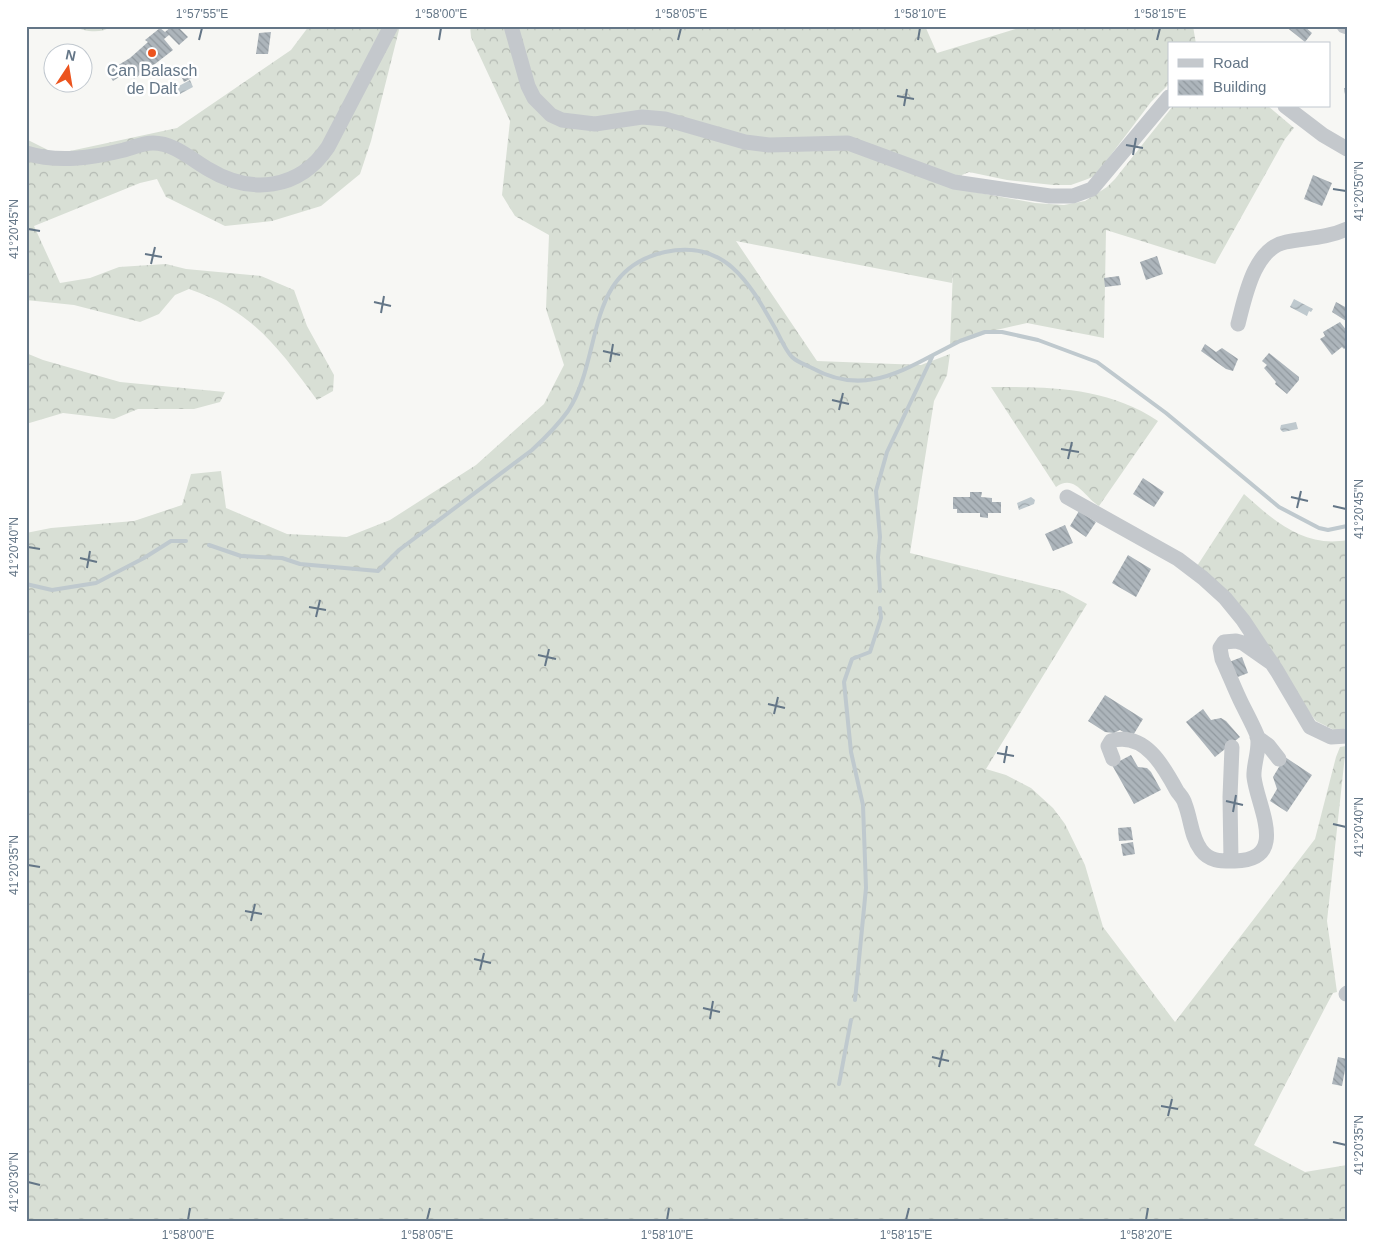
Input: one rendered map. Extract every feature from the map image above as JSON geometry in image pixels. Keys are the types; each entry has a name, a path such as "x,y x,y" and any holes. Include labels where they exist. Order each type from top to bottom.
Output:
{"street":[{"path":"26,153 49,159 77,158 154,143 175,148 219,175 232,179 264,184 293,180 316,165 328,147 391,26"},
{"path":"511,26 522,68 534,98 551,115 562,120 594,124 642,118 666,118 745,142 769,145 848,143 954,182 1050,196 1073,196 1092,189 1168,98"},
{"path":"1288,108 1323,135 1347,149"},
{"path":"1238,324 1253,276 1268,251 1286,242 1314,239 1347,229"},
{"path":"1067,497 1171,556 1203,578 1234,609 1273,664 1310,726 1330,737 1347,736"},
{"path":"1113,758 1108,746 1111,741 1117,739 1135,742 1147,748 1172,779 1185,802 1195,839 1201,850 1216,861 1253,858 1263,849 1267,841 1267,829 1254,776 1257,737 1222,659 1220,648 1224,642 1236,641 1243,643 1273,664"},
{"path":"1140,730 1144,735 1147,748"},
{"path":"1257,737 1268,745 1279,759"},
{"path":"1231,861 1230,797 1232,747"}],"green space":[{"path":"72,26 112,26 97,31 87,31"},
{"path":"309,26 400,26 371,141 360,174 321,206 272,221 225,226 166,197 157,179 140,183 34,226 60,283 90,278 119,267 166,264 186,269 261,276 294,290 307,326 334,375 333,391 317,400 277,348 247,320 230,308 189,289 175,295 159,314 140,322 74,305 26,300 26,139 56,154 177,128 291,50"},
{"path":"470,26 925,26 937,53 1025,26 1193,26 1196,42 1168,42 1168,85 1151,102 1095,176 1071,185 1053,185 1007,180 969,172 962,175 958,189 1035,203 1064,205 1085,201 1107,187 1171,108 1270,108 1294,128 1285,139 1215,264 1106,230 1104,338 1027,323 970,336 950,346 953,269 952,283 736,241 817,361 921,365 950,354 947,375 934,401 910,553 1063,591 1087,604 986,769 1006,775 1031,788 1053,808 1065,824 1085,865 1103,927 1175,1022 1315,839 1336,757 1340,747 1346,746 1327,921 1337,992 1333,993 1254,1145 1305,1172 1347,1165 1347,1222 26,1222 26,533 51,528 134,521 182,505 191,474 221,471 226,508 287,534 347,537 390,520 476,465 544,404 564,365 546,309 549,235 515,216 502,195 510,121 471,37"},
{"path":"26,353 43,360 120,382 225,392 220,402 194,409 138,409 114,419 63,413 26,424"},
{"path":"991,387 1056,389 1098,395 1119,401 1158,421 1099,506 1074,485 1063,483 1056,487"},
{"path":"1244,494 1279,523 1304,536 1317,540 1347,540 1347,728 1336,731 1316,721 1197,566"}],"water":[{"path":"190,80 193,87 180,94 177,87"},
{"path":"1294,299 1313,309 1311,312 1309,311 1307,316 1290,307"},
{"path":"1296,422 1298,429 1283,432 1280,429 1281,425"},
{"path":"1031,497 1035,500 1034,504 1019,510 1017,503"}],"building":[{"name":"Can Balasch de Dalt","path":"172,26 182,26 180,29 188,37 179,45 169,35 164,39 173,50 134,79 128,71 113,81 107,72 130,58 148,42 145,40 160,28 165,32"},
{"path":"1285,26 1304,26 1312,33 1305,42"},
{"path":"271,32 268,54 256,54 259,33"},
{"path":"187,67 192,78 184,82 179,72"},
{"path":"1344,88 1347,88 1347,101 1346,101"},
{"path":"1313,175 1332,183 1322,206 1304,199"},
{"path":"1157,256 1163,274 1146,280 1140,262"},
{"path":"1119,276 1121,285 1105,287 1104,278"},
{"path":"1336,302 1347,308 1346,321 1332,312"},
{"path":"1340,322 1347,331 1347,347 1344,349 1342,347 1332,355 1320,339 1325,336 1323,332"},
{"path":"1205,344 1216,352 1222,348 1238,359 1233,371 1226,369 1201,351"},
{"path":"1269,353 1299,377 1299,380 1287,394 1275,384 1276,382 1264,368 1267,365 1262,361"},
{"path":"1143,478 1164,492 1154,507 1133,494"},
{"path":"970,492 982,492 981,497 992,498 992,502 1001,502 1001,513 988,513 988,518 980,517 980,513 957,513 957,509 953,509 953,497 970,497"},
{"path":"1079,511 1096,522 1086,537 1070,526"},
{"path":"1065,525 1073,543 1053,551 1045,534"},
{"path":"1128,555 1151,569 1136,597 1112,583"},
{"path":"1242,657 1248,673 1235,678 1229,662"},
{"path":"1105,695 1143,719 1132,737 1120,730 1114,733 1105,732 1088,721"},
{"path":"1203,709 1211,720 1221,718 1226,721 1240,737 1215,757 1186,722"},
{"path":"1131,755 1138,767 1147,768 1151,772 1161,790 1134,804 1112,765"},
{"path":"1285,757 1312,775 1287,812 1270,801 1277,789 1273,777"},
{"path":"1131,827 1133,840 1119,841 1118,828"},
{"path":"1133,842 1135,854 1123,856 1121,844"},
{"path":"1338,1057 1347,1059 1342,1086 1332,1084"}],"waterway":[{"path":"209,545 241,556 282,558 300,564 378,571 399,550 532,450 556,426 568,411 579,389 599,318 608,296 620,277 639,262 665,252 686,250 704,252 719,258 733,268 745,280 755,295 792,357 828,376 859,381 874,379 903,370 933,355"},
{"path":"880,591 878,557 880,537 876,491 887,452 933,355 960,341 985,332 1002,332 1038,340 1097,362 1166,413 1279,507 1319,528 1328,530 1347,526"},
{"path":"26,584 52,590 96,583 144,558 171,541 186,541"},
{"path":"855,1000 866,888 863,805 851,752 844,682 852,659 870,652 881,618 880,608"},
{"path":"839,1084 851,1020"}],"place":[{"name":"Can Balasch de Dalt","path":"152,53"}]}
